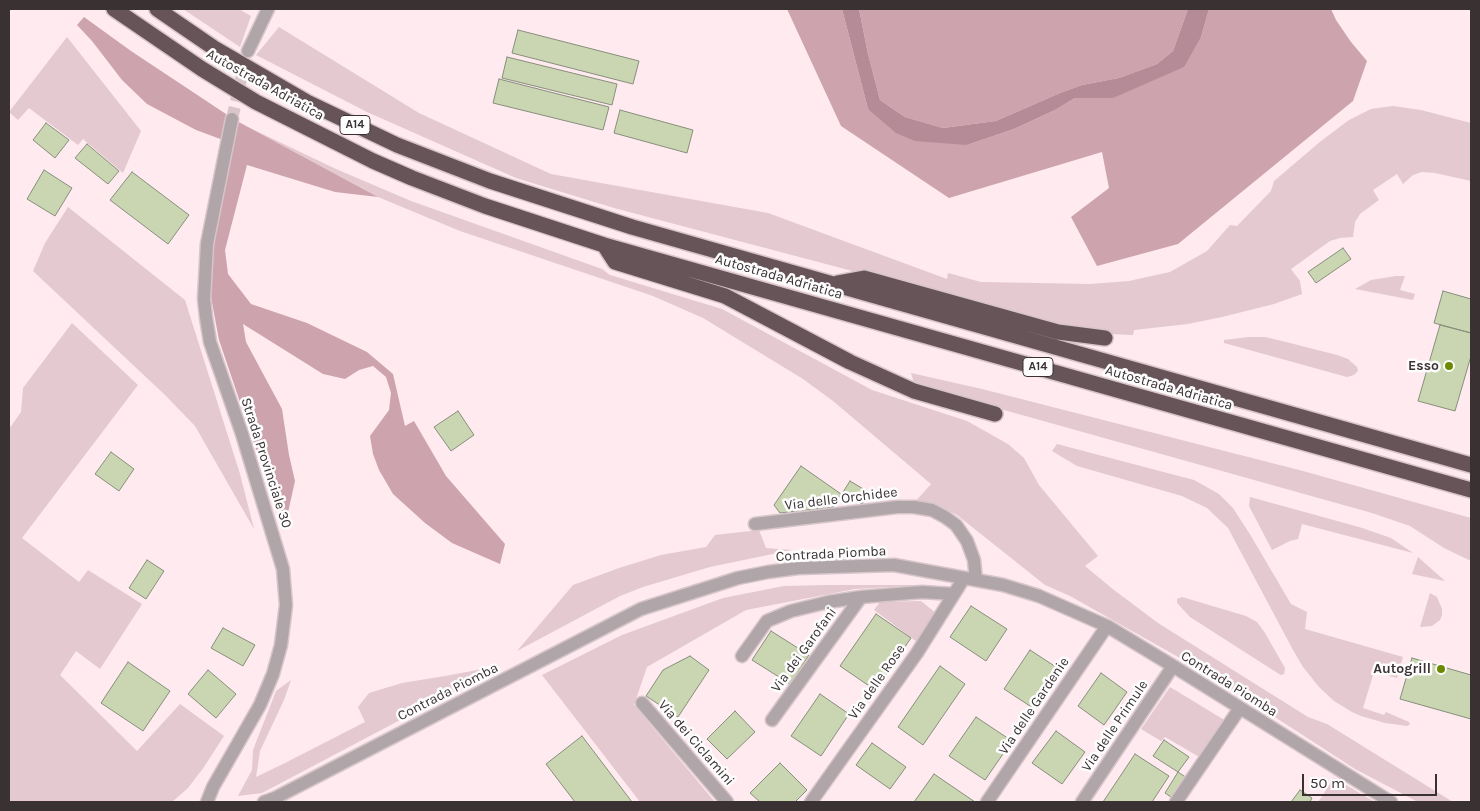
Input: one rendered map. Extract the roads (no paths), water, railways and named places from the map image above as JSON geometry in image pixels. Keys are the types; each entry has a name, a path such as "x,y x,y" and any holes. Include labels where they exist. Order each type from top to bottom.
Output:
{"highway":[{"name":"Autostrada Adriatica","path":"114,9 202,69 256,102 358,154 451,194 604,245 1471,490"},
{"name":"Autostrada Adriatica","path":"158,9 214,48 285,89 355,126 420,155 490,181 569,207 833,284 1471,464"},
{"path":"604,245 616,262 725,296 850,362 914,391 995,414"},
{"path":"833,284 864,278 1058,332 1104,338"}],"street":[{"path":"248,51 268,9"},
{"name":"Strada Provinciale 30","path":"207,802 213,787 260,705 273,674 281,645 286,605 283,569 242,434 210,342 204,299 207,244 232,119"},
{"name":"Via delle Orchidee","path":"755,524 897,507 932,510 956,525 967,541 974,560 970,579"},
{"name":"Contrada Piomba","path":"264,802 642,609 738,578 768,572 798,568 894,565 1003,584 1039,596 1107,626 1391,802"},
{"name":"Via delle Rose","path":"811,802 917,653 954,594 970,579"},
{"path":"742,656 767,621 791,611 828,602 861,597 922,592 954,594"},
{"name":"Via dei Garofani","path":"772,720 861,597"},
{"name":"Via delle Gardenie","path":"987,802 1107,626"},
{"name":"Via delle Primule","path":"1082,802 1174,666"},
{"name":"Via dei Ciclamini","path":"642,704 727,802"},
{"path":"1176,802 1240,708"}],"tunnel":[{"path":"232,119 246,58"}],"place":[{"name":"Esso","path":"1449,366"},
{"name":"Autogrill","path":"1441,669"}]}
